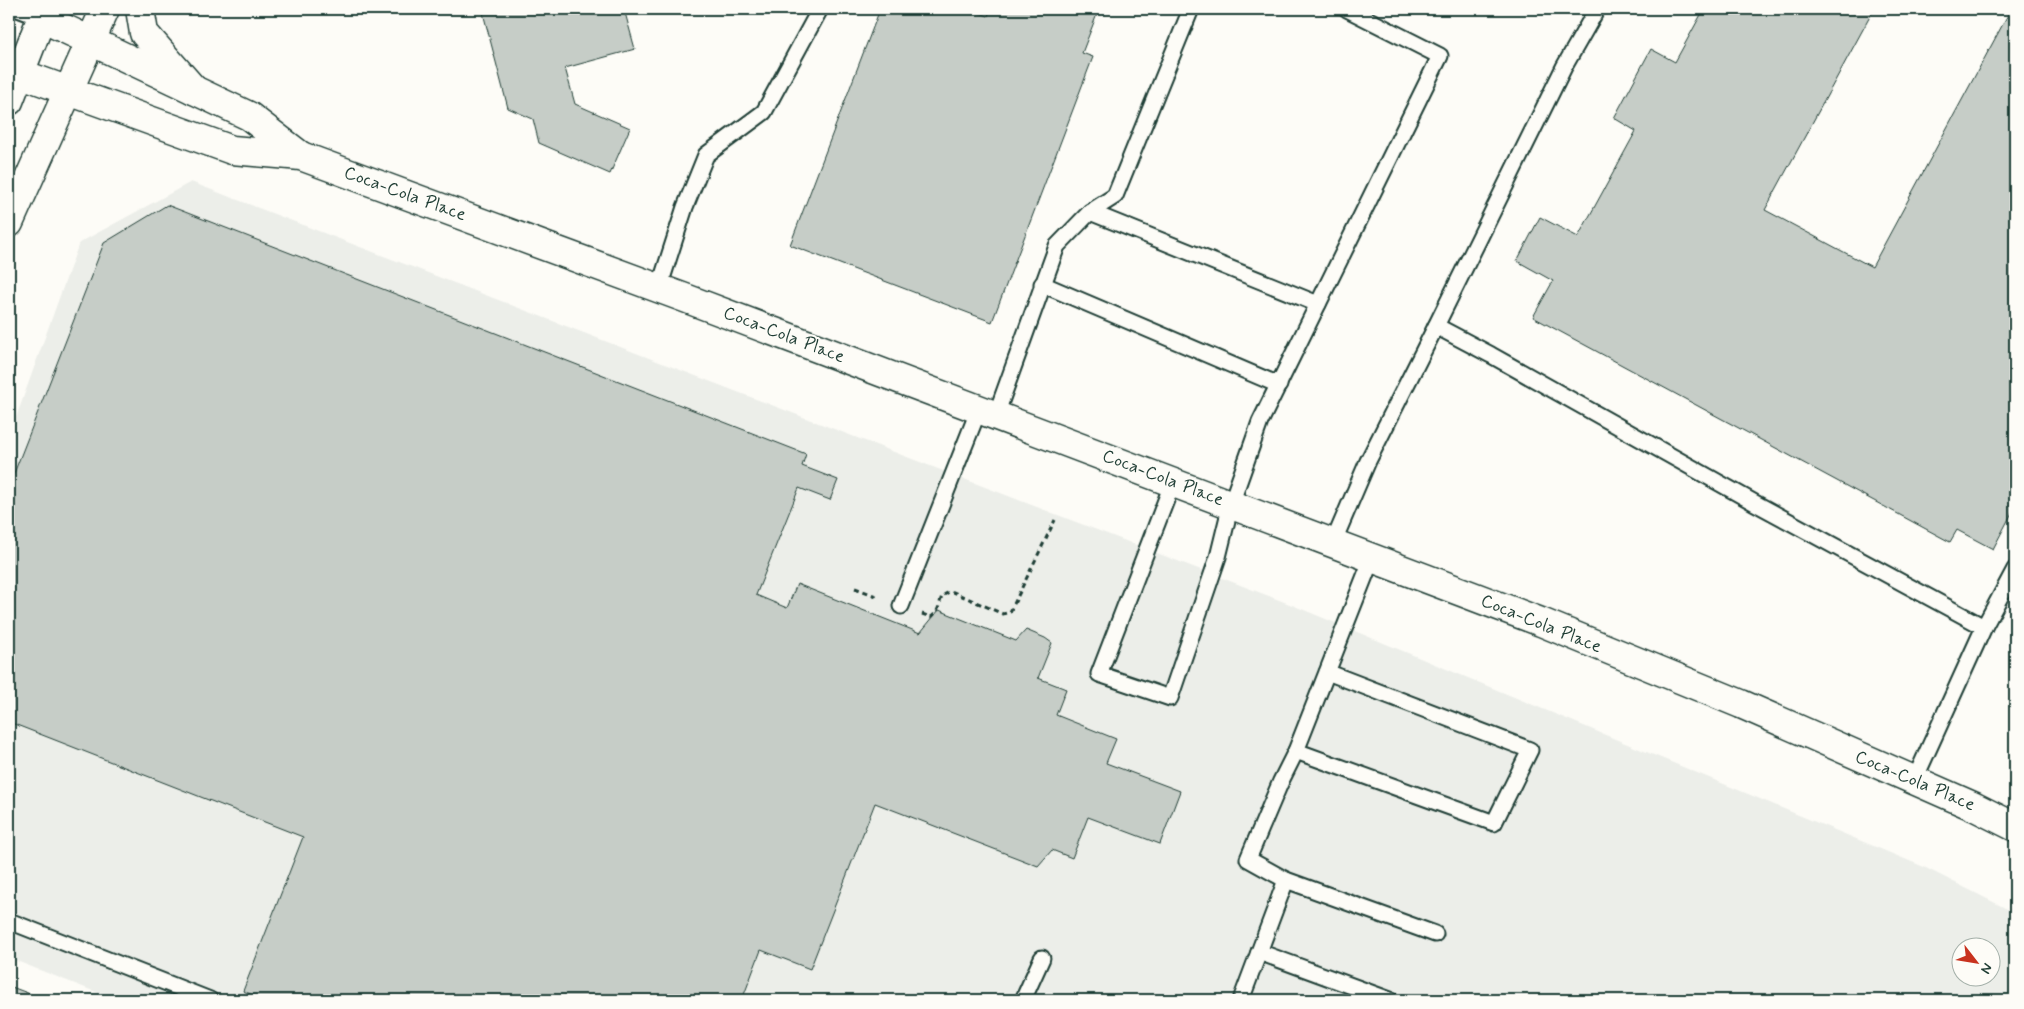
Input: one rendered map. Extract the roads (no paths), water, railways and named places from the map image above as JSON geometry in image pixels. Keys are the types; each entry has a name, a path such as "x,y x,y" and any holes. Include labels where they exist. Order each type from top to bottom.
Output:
{"street":[{"path":"9,223 105,9"},
{"path":"140,9 144,33 194,90"},
{"path":"9,101 19,73 35,12"},
{"name":"Coca-Cola Place","path":"35,12 249,116 300,156"},
{"name":"Coca-Cola Place","path":"19,73 232,150 300,156 988,412 1541,622 1722,697 1975,807 2015,827"}],"lane":[{"path":"659,288 685,207 706,155 764,112 820,9"},
{"path":"901,606 988,412 1057,246 1090,212 1115,196 1191,9"},
{"path":"1173,482 1099,674 1170,698 1218,557 1231,504 1260,422 1440,56 1347,9"},
{"path":"1333,543 1368,461 1560,76 1596,9"},
{"path":"1090,212 1318,304"},
{"path":"1042,284 1279,384"},
{"path":"1436,326 1755,503 1984,627"},
{"path":"1372,558 1296,751 1281,781 1248,859 1286,880 1435,934"},
{"path":"1914,781 1984,627 2015,569"},
{"path":"1296,751 1494,823 1530,750 1327,672"},
{"path":"1241,1000 1286,880"},
{"path":"9,921 210,1000"},
{"path":"1259,952 1390,1000"},
{"path":"1023,1000 1042,958"}]}
